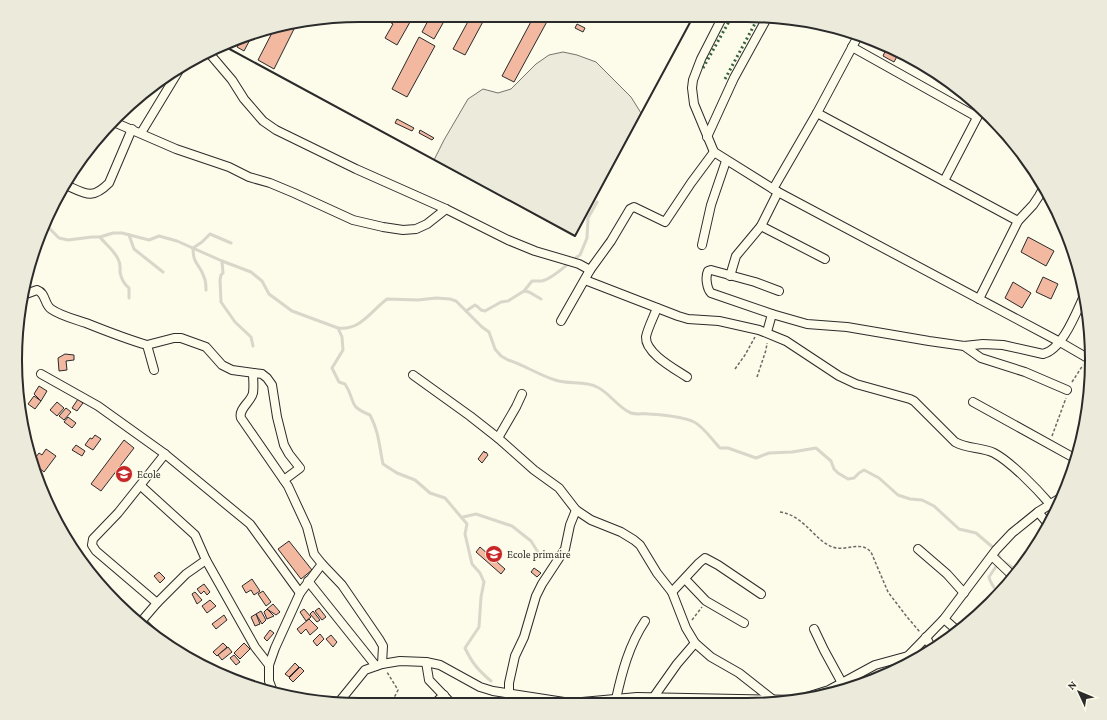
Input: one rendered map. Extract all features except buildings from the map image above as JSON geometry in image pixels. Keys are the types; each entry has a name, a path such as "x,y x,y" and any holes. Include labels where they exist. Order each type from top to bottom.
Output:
{"street":[{"path":"720,22 701,59 693,80 692,88 694,104 714,152 776,190 1060,342 1085,357"},
{"path":"707,137 734,78 763,23"},
{"path":"730,276 738,252 761,226 776,190 856,40"},
{"path":"852,47 977,117"},
{"path":"212,57 232,80 244,99 262,121 276,130 356,169 446,209 508,240 535,251 575,262 590,270"},
{"path":"141,133 176,76"},
{"path":"817,113 1018,221"},
{"path":"944,181 979,114"},
{"path":"119,123 176,149 229,167 249,177 294,192 338,214 361,222 403,230 416,229 427,224 446,209"},
{"path":"70,187 89,194 95,194 102,190 109,183 132,129"},
{"path":"561,321 590,270 611,241 630,208 634,207 665,222 698,172 714,152"},
{"path":"702,245 711,205 726,160"},
{"path":"979,299 1018,221 1041,192"},
{"path":"761,226 825,259"},
{"path":"779,291 755,282 711,270 706,274 709,291 711,293 772,314 807,324 847,327 964,346 983,344 1003,345 1043,354 1047,353 1060,342 1080,303"},
{"path":"585,280 688,319 719,321 763,331 786,341 839,376 856,384 910,399 914,401 955,442 961,446 995,454 1009,464 1050,504"},
{"path":"28,293 37,290 44,294 46,303 52,309 90,325 147,345 174,338 181,338 206,347 222,365 232,370 262,374 272,385 281,435 289,454 300,467 284,480"},
{"path":"657,308 646,337 647,346 662,361 687,377"},
{"path":"763,331 772,314"},
{"path":"147,345 154,370"},
{"path":"964,346 981,358 1025,372 1066,390"},
{"path":"253,373 253,393 240,414 241,418 284,480 307,527 314,554 342,585 380,639 383,646 379,665"},
{"path":"41,374 98,406 165,454 250,524 300,593"},
{"path":"413,375 470,416 498,438 534,470 559,488 576,510 590,520 621,532 640,545 657,573 672,592 686,628 695,643 711,657 739,673 769,697"},
{"path":"498,438 522,394"},
{"path":"973,402 1071,456"},
{"path":"157,603 96,551 92,545 93,539 141,486 165,454"},
{"path":"141,486 195,535 206,560 255,647 269,665"},
{"path":"839,685 875,665 908,656 944,619 992,556 1012,533 1038,512 1053,502"},
{"path":"513,698 509,683 515,656 524,637 536,596 542,584 562,554 576,510"},
{"path":"1038,512 1045,520"},
{"path":"918,549 947,574 964,593"},
{"path":"992,556 1009,573"},
{"path":"672,592 705,558 762,594"},
{"path":"143,619 186,574 206,560"},
{"path":"271,685 269,681 269,665 275,648 300,593 322,564"},
{"path":"685,579 706,601 744,623"},
{"path":"308,581 379,665"},
{"path":"944,619 954,627"},
{"path":"616,698 627,655 644,621"},
{"path":"814,629 842,683"},
{"path":"926,637 930,644"},
{"path":"626,698 653,698 677,664 695,643"},
{"path":"344,697 365,670 379,665 400,661 426,662 440,665 480,687 513,698"},
{"path":"426,662 429,680 447,698"},
{"path":"441,698 444,695"}],"path":[{"path":"735,369 763,331"},
{"path":"757,377 766,350 763,331"},
{"path":"1048,443 1065,401 1066,390 1085,366"},
{"path":"780,512 795,516 828,544 836,548 860,546 868,549 871,552 888,592 907,617 926,637"},
{"path":"686,628 698,614 706,601"},
{"path":"379,665 398,690 392,698"}],"shaded area":[{"path":"563,52 596,62 631,97 641,113 575,236 434,160 468,99 483,89 498,93 511,89 536,64 549,55"}],"waterway":[{"path":"524,291 532,281 542,281 552,277 580,255 587,238 588,218 597,202"},
{"path":"49,229 59,238 68,240 122,233 149,240 159,236 177,241 251,272 262,281 269,294 292,311 338,328 346,328 359,323 387,299 418,300 436,298 456,301 489,332 495,349 501,356 508,360 555,380 592,385 602,390 631,413 666,415 694,422 701,427 720,448 728,448 756,458 769,453 792,452 816,448 831,461 834,469 838,473 848,479 854,478 864,470 879,478 898,495 910,499 922,500 934,506 959,529 976,533 996,550 1001,560 1013,568"},
{"path":"206,290 205,279 195,261 193,248 210,234 231,243"},
{"path":"129,235 134,249 163,272"},
{"path":"100,237 119,261 121,276 124,283 129,288 129,298"},
{"path":"222,261 223,273 220,280 221,302 235,322 251,337 253,346"},
{"path":"466,311 475,305 481,310 485,311 501,302 508,301 524,291 529,292 541,299"},
{"path":"338,328 342,337 343,350 332,368 339,382 345,384 349,390 355,406 370,415 377,433 383,464 397,473 415,480 430,493 445,498 467,524 465,534 472,564 480,573 484,582 481,597 479,627 465,648 476,666 491,681"},
{"path":"463,517 476,514 512,526 531,541 541,557"},
{"path":"995,589 989,577 999,562"}],"hedge":[{"path":"703,68 729,22"},
{"path":"725,79 756,22"}],"wall":[{"path":"229,49 575,236 690,22"}],"place":[{"name":"Ecole","path":"124,474"},
{"name":"Ecole primaire","path":"494,554"}]}
